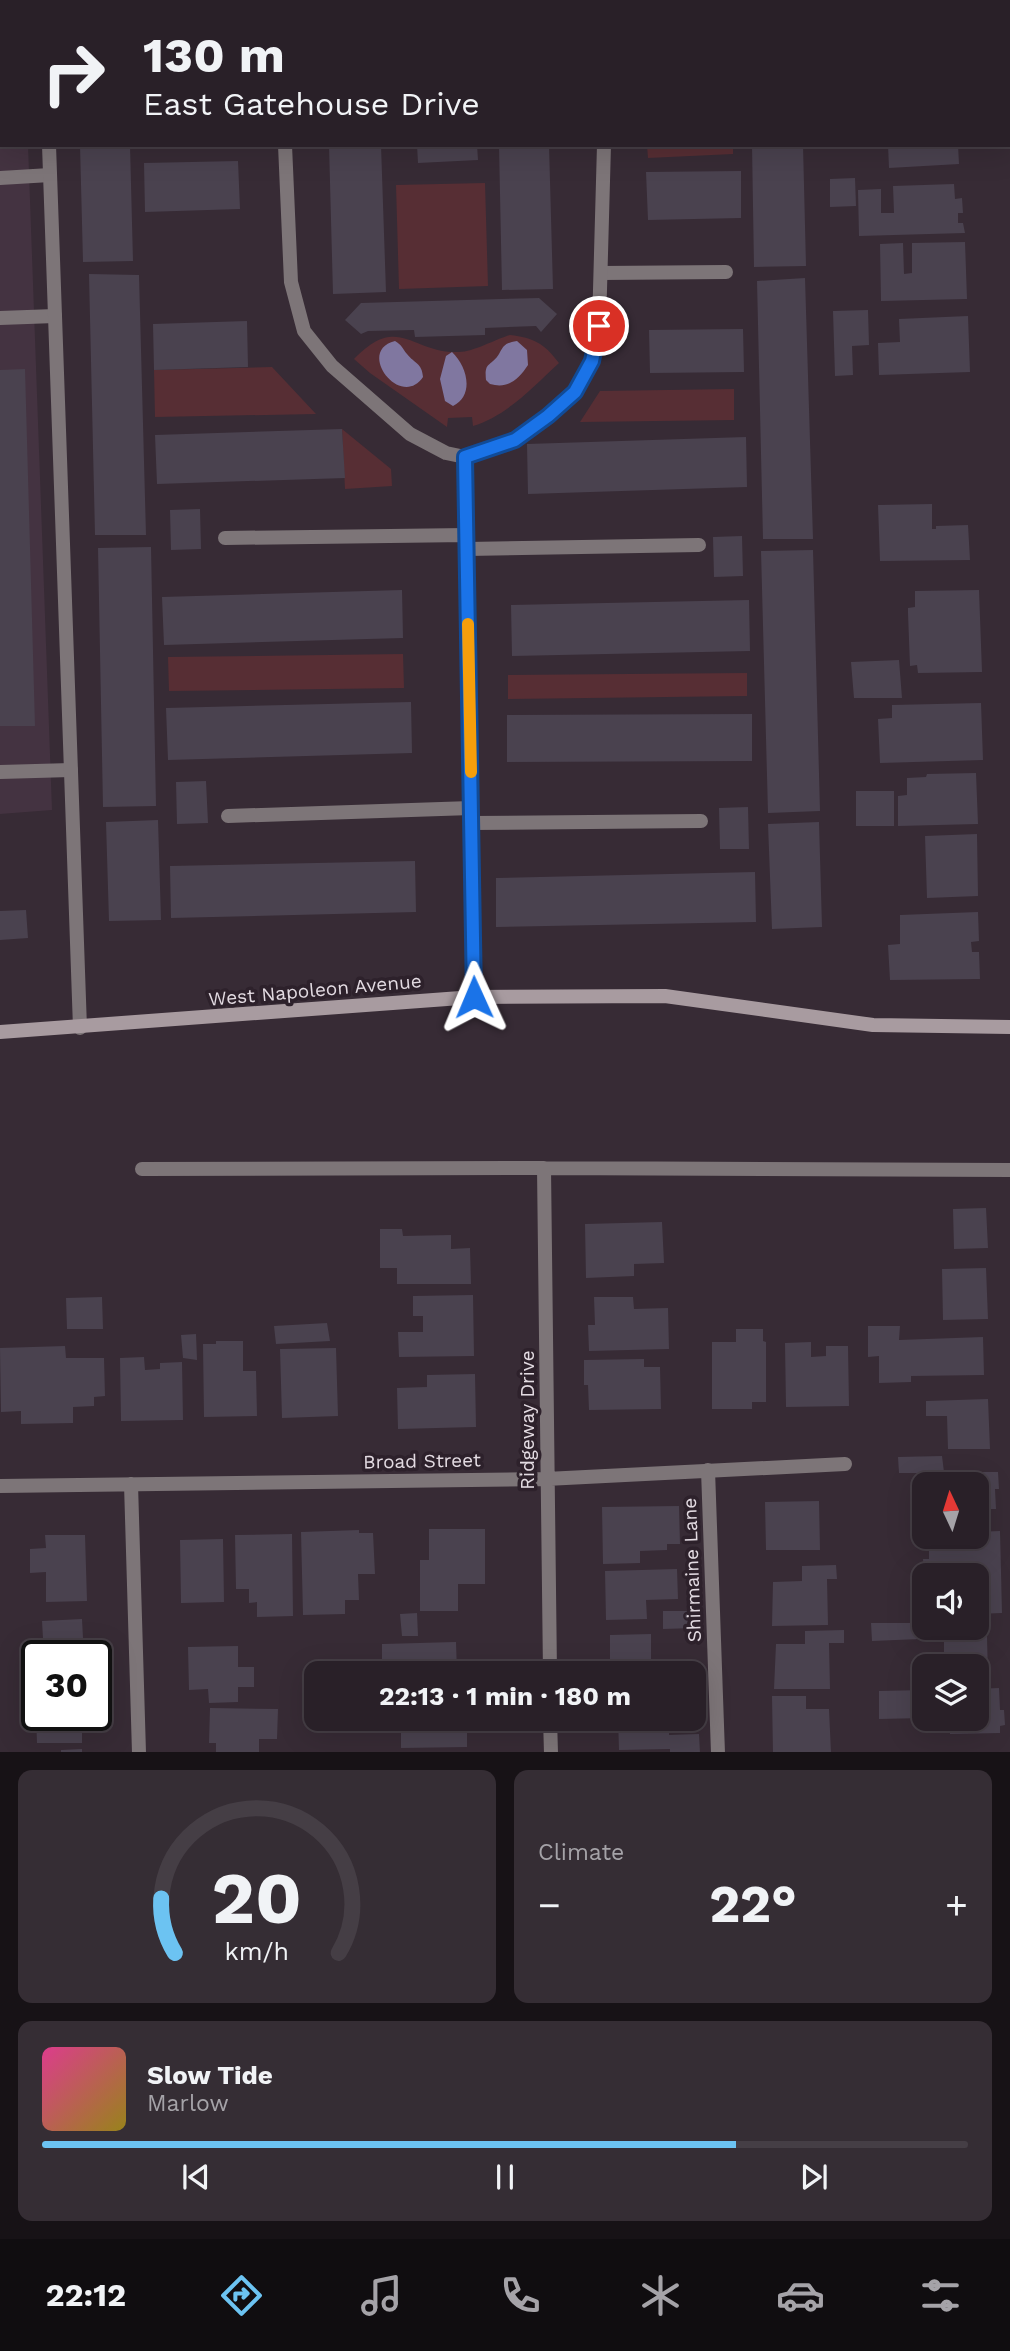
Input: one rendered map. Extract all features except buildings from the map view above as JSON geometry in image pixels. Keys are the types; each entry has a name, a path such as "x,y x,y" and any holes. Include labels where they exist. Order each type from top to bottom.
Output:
{"street":[{"path":"49,147 80,1028"},
{"path":"285,147 291,282 304,331 332,366 410,434 446,453 465,457 515,440 548,416 575,392 592,361 599,326 604,147"},
{"path":"0,178 50,175"},
{"path":"601,273 726,272"},
{"path":"0,318 55,316"},
{"path":"465,457 474,997"},
{"path":"225,538 699,545"},
{"path":"0,772 71,770"},
{"path":"228,816 471,808"},
{"path":"471,823 701,821"},
{"name":"West Napoleon Avenue","path":"0,1032 474,997 665,996 873,1025 1010,1027"},
{"name":"Ridgeway Drive","path":"544,1168 550,1661"},
{"path":"142,1169 1010,1170"},
{"name":"Broad Street","path":"0,1486 546,1479 845,1464"},
{"name":"Shirmaine Lane","path":"708,1470 718,1752"},
{"path":"131,1484 139,1752"},
{"path":"550,1731 551,1752"}],"shaded area":[{"path":"0,147 28,147 52,810 0,814"},
{"path":"647,147 733,147 733,154 648,158"},
{"path":"485,183 488,286 399,289 396,185"},
{"path":"510,335 538,343 559,363 509,408 473,426 472,417 448,418 447,427 354,359 383,338 406,339 443,351 459,352 478,348"},
{"path":"395,341 421,369 423,377 414,385 404,387 394,383 380,365 379,355 384,347"},
{"path":"517,341 527,350 528,365 512,382 490,384 486,380 487,367 505,345"},
{"path":"452,352 462,365 466,380 464,395 453,406 445,401 440,379 446,356"},
{"path":"272,367 316,414 155,417 154,370"},
{"path":"734,389 734,420 580,422 600,391"},
{"path":"342,429 391,469 392,486 345,489"},
{"path":"403,654 404,688 169,691 168,657"},
{"path":"747,673 747,696 508,699 508,675"}],"slow traffic":[{"path":"468,624 471,772"}],"route":[{"path":"474,997 465,457 515,440 575,392 592,361 599,326"}]}
